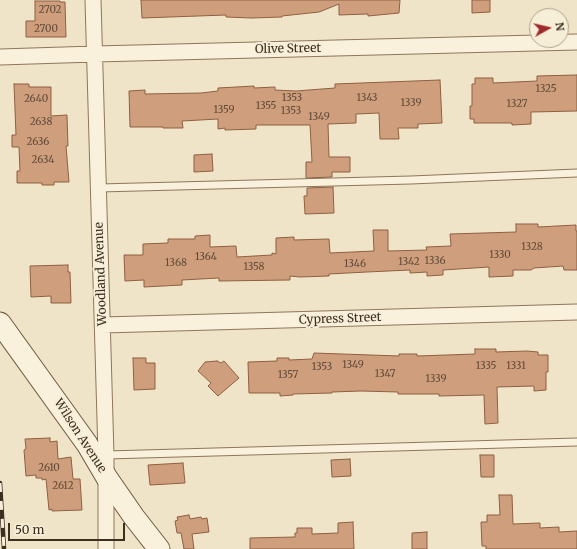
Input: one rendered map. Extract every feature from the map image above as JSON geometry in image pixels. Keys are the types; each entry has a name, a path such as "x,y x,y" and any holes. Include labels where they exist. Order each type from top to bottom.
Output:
{"street":[{"name":"Woodland Avenue","path":"93,0 107,478 106,549"},
{"name":"Olive Street","path":"0,57 577,42"},
{"name":"Cypress Street","path":"103,325 577,312"},
{"name":"Wilson Avenue","path":"0,323 88,444 107,478 134,517 159,549"}],"lane":[{"path":"99,188 411,180 577,173"},
{"path":"106,455 577,442"}],"building":[{"path":"141,0 400,0 399,13 368,16 368,14 339,15 339,4 319,12 282,17 252,18 226,17 226,15 142,18"},
{"path":"472,0 490,0 490,12 472,13"},
{"path":"35,1 65,2 66,37 26,37 26,21 35,21"},
{"path":"577,75 577,111 531,112 531,124 512,125 512,123 474,123 474,119 470,119 470,106 472,106 472,84 475,84 475,78 493,78 493,83 537,81 537,76"},
{"path":"440,80 442,123 418,124 418,128 398,128 399,139 380,139 379,113 356,114 356,123 328,124 329,157 350,157 350,172 332,172 332,177 306,178 306,162 312,162 310,125 256,125 256,129 225,130 225,128 218,129 218,119 182,121 183,128 130,127 129,91 145,90 145,94 201,93 218,91 218,88 254,86 254,88 275,87 275,90 296,91 335,88 335,84"},
{"path":"14,84 29,84 29,87 51,87 51,116 67,115 68,146 66,146 69,182 54,182 54,185 42,185 42,183 17,183 17,171 20,171 19,147 12,147 12,135 16,135"},
{"path":"212,154 213,171 194,172 194,155"},
{"path":"333,187 334,213 305,214 304,196 307,196 307,188"},
{"path":"516,224 538,224 538,227 576,225 577,270 564,270 563,266 534,268 531,270 513,270 513,276 489,277 489,267 443,270 443,275 427,276 427,272 410,273 410,270 329,274 329,276 290,276 290,280 219,281 219,278 182,280 182,285 144,287 144,280 125,281 124,255 143,255 143,244 168,243 168,239 195,239 195,236 210,235 210,247 236,246 237,257 272,255 272,253 276,254 276,238 294,237 294,240 329,239 330,253 374,251 373,230 388,230 388,251 427,250 426,247 451,246 450,234 516,232"},
{"path":"68,265 68,272 70,272 71,303 51,303 51,296 31,297 30,266"},
{"path":"475,349 496,349 496,352 527,351 538,352 538,355 548,355 546,390 534,391 534,386 497,387 498,423 485,424 484,395 439,396 439,394 398,394 398,392 361,391 280,396 280,393 249,393 248,362 277,361 277,358 289,358 289,360 312,359 314,353 399,356 399,354 417,354 417,356 475,354"},
{"path":"133,358 146,358 146,363 155,363 155,389 134,390"},
{"path":"217,361 221,363 224,361 239,378 218,396 208,386 211,383 198,371 205,362"},
{"path":"50,438 50,442 57,441 58,459 71,457 73,479 80,479 82,510 49,510 46,479 42,480 42,478 36,478 36,475 26,476 24,450 26,449 25,439"},
{"path":"480,455 494,455 494,477 481,477"},
{"path":"350,459 351,476 332,477 331,460"},
{"path":"183,463 185,483 150,485 148,465"},
{"path":"499,495 512,495 513,524 540,523 540,528 559,527 559,532 577,531 577,549 486,549 486,546 482,546 481,522 487,522 487,515 500,515"},
{"path":"189,515 190,519 201,517 202,519 207,518 209,532 192,534 194,549 184,549 181,533 177,533 175,521 178,520 177,517"},
{"path":"353,522 354,549 250,549 250,538 295,537 297,528 312,528 312,534 338,533 338,523"},
{"path":"427,532 427,549 412,549 412,533"}],"railway":[{"path":"0,483 4,549"}]}
